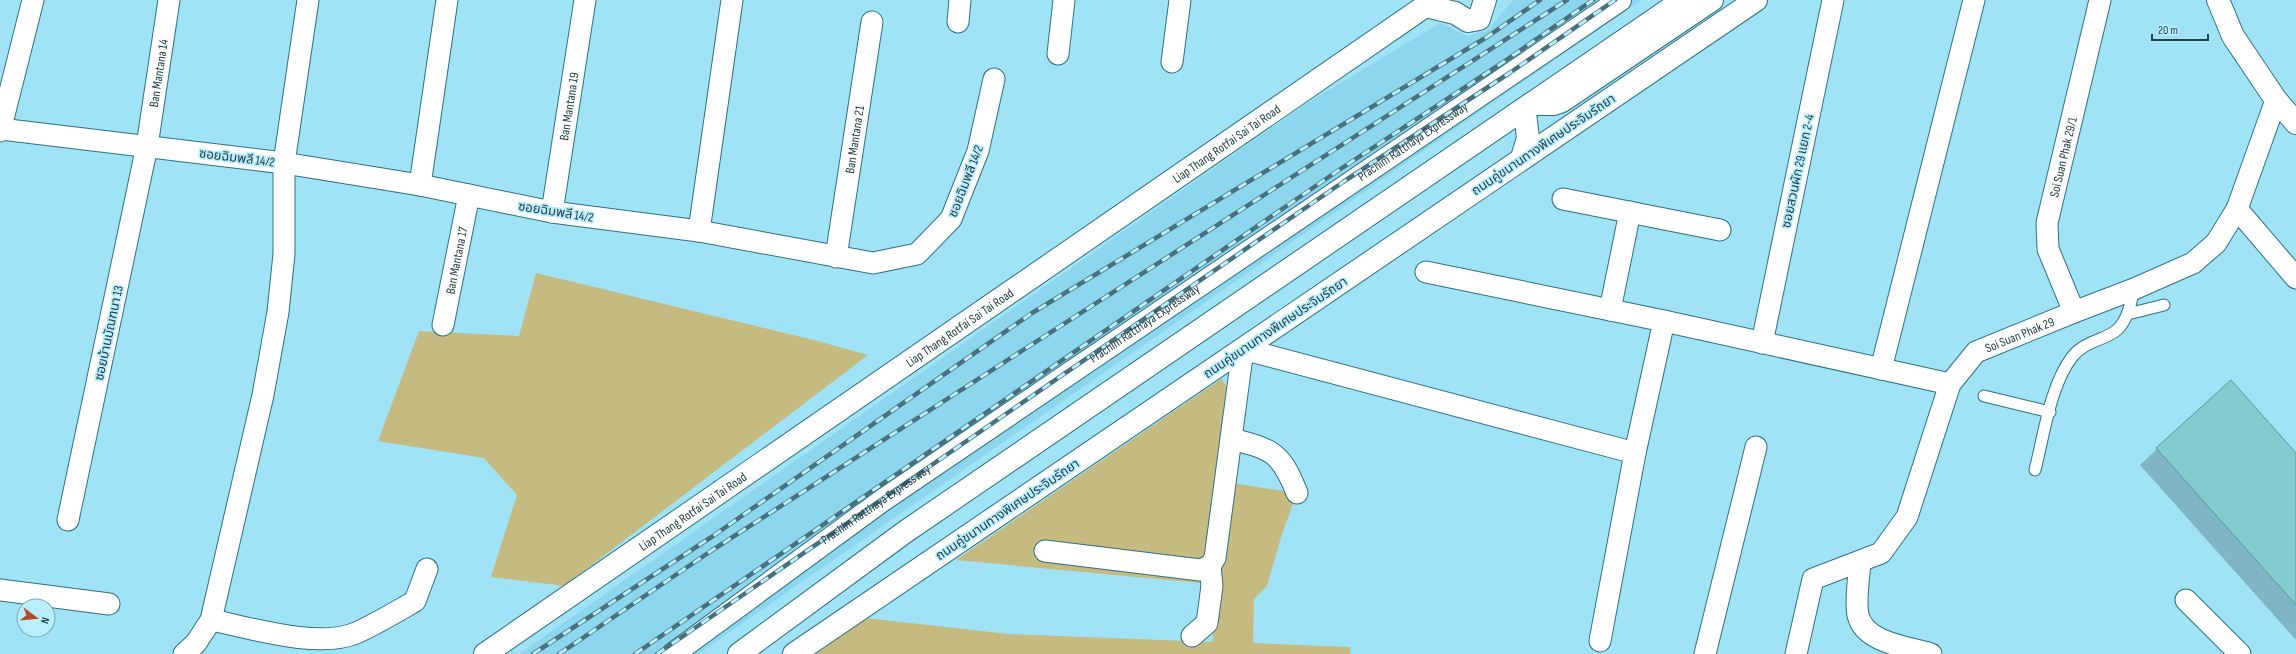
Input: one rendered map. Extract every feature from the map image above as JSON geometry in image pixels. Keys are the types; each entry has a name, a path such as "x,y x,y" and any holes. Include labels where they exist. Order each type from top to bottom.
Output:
{"main road":[{"path":"1430,3 1455,13 1468,21 1474,21 1479,18 1485,0"},
{"name":"Prachim Ratthaya Expressway","path":"673,654 883,500 1620,0"},
{"path":"739,654 905,532 1683,0"},
{"path":"1522,158 1528,138 1526,120 1527,107 1531,104 1549,105 1562,101 1712,0"},
{"name":"ถนนคู่ขนานทางพิเศษประจิมรัถยา","path":"794,654 1756,0"},
{"path":"2218,0 2233,36 2276,100 2296,123"},
{"name":"Liap Thang Rotfai Sai Tai Road","path":"485,654 1430,3"}],"street":[{"path":"0,130 33,0"},
{"name":"Ban Mantana 14","path":"147,146 169,0"},
{"path":"184,654 196,643 211,620 263,395 278,312 284,254 284,163 308,0"},
{"path":"420,185 447,0"},
{"name":"Ban Mantana 19","path":"552,212 585,0"},
{"path":"699,231 732,0"},
{"path":"958,22 960,0"},
{"path":"1058,54 1064,0"},
{"path":"1172,62 1180,0"},
{"name":"ซอยสวนผัก 29 แยก 2-4","path":"1762,343 1833,0"},
{"path":"1881,369 1974,0"},
{"name":"Soi Suan Phak 29/1","path":"2074,312 2048,249 2047,223 2100,0"},
{"name":"Ban Mantana 21","path":"836,257 872,22"},
{"name":"ซอยฉิมพลี 14/2","path":"0,130 284,163 420,185 552,212 699,231 873,263 917,254 952,220 978,151 994,79"},
{"name":"Soi Suan Phak 29","path":"1796,654 1813,579 1881,553 1907,517 1950,384 1976,352 2134,289 2193,263 2216,243 2237,209 2276,100"},
{"name":"ซอยบ้านมัณฑนา 13","path":"68,520 147,146"},
{"name":"Ban Mantana 17","path":"443,325 469,195"},
{"path":"1563,199 1720,230"},
{"path":"2237,209 2296,278"},
{"path":"1610,310 1630,212"},
{"path":"1426,272 1664,321 1950,384"},
{"path":"1600,641 1635,453 1664,321"},
{"path":"1044,551 1200,570 1210,566 1215,558 1244,349 1635,453"},
{"path":"1231,439 1261,446 1280,458 1297,493"},
{"path":"1705,654 1756,447"},
{"path":"1860,562 1858,615 1866,630 1877,638 1931,654"},
{"path":"1192,636 1207,623 1212,586 1210,566"},
{"path":"211,620 307,639 336,638 355,634 415,601 427,569"},
{"path":"0,590 110,604"},
{"path":"2186,600 2240,654"}],"lane":[{"path":"2035,470 2058,378 2072,356 2087,344 2118,329 2128,314 2134,289"},
{"path":"2128,314 2164,306"},
{"path":"1984,396 2050,412"}],"shaded area":[{"path":"1513,0 1641,0 698,654 519,654 1304,105 1440,23 1468,36 1488,30"},
{"path":"536,273 814,340 868,355 564,586 491,577 517,495 484,458 378,441 419,331 519,336"},
{"path":"1221,379 1230,390 1218,481 1297,493 1281,537 1267,586 1254,599 1253,643 1350,647 1350,654 816,654 865,618 1008,634 1212,642 1221,585 956,560"}],"building":[{"path":"2231,380 2296,453 2296,605 2156,448"}],"railway":[{"path":"533,654 713,536 1032,313 1487,37 1540,0"},
{"path":"559,654 711,551 1567,0"},
{"path":"635,654 1336,172 1502,63 1593,0"},
{"path":"657,654 1343,182 1511,72 1615,0"}]}
